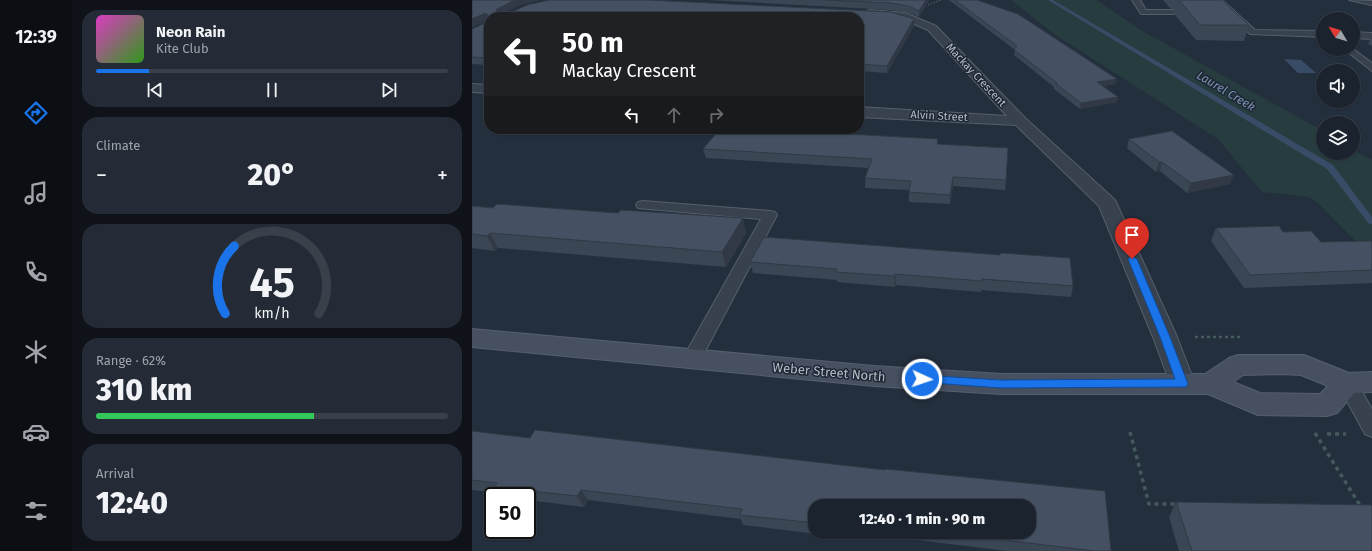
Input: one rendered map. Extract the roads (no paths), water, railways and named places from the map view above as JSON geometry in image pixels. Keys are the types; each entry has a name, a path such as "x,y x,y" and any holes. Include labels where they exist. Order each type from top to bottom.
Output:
{"main road":[{"name":"Weber Street North","path":"472,338 874,376 1001,384 1210,384 1258,404 1327,405 1359,383"},
{"path":"1210,384 1238,365 1281,364 1304,365 1359,383"}],"street":[{"name":"Mackay Crescent","path":"864,12 904,16 932,28 1020,121 1108,204 1165,337 1182,384"},
{"path":"472,88 484,89"},
{"name":"Alvin Street","path":"864,112 1020,121"}],"lane":[{"path":"1136,0 1144,12 1173,12"},
{"path":"1218,0 1253,32 1316,34"},
{"path":"1352,0 1372,3"},
{"path":"1360,35 1372,36"},
{"path":"1357,56 1372,68"},
{"path":"643,206 770,214 692,358"},
{"path":"1359,383 1372,428"}],"water":[{"path":"1284,59 1301,60 1316,73 1298,73"}],"waterway":[{"name":"Laurel Creek","path":"1050,0 1330,167 1372,222"}]}
